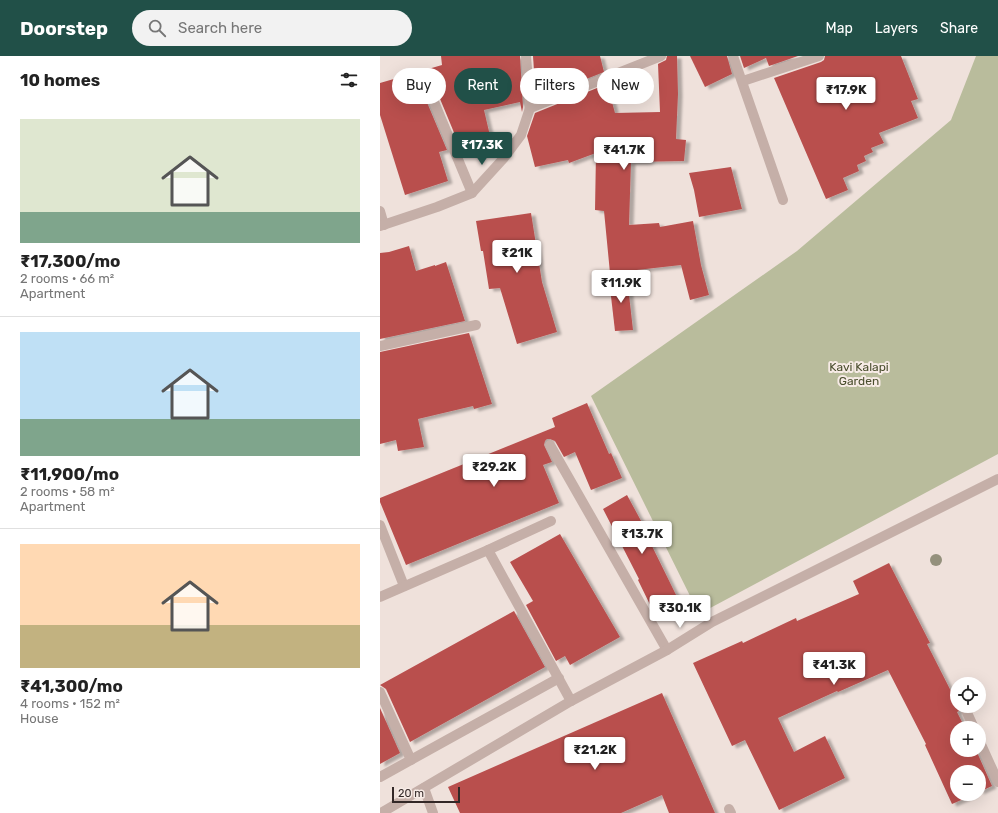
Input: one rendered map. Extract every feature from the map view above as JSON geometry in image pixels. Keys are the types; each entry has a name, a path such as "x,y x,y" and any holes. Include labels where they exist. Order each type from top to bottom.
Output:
{"street":[{"path":"380,211 382,225 437,207 472,193 503,159 521,135 530,108 526,56"},
{"path":"530,108 661,56"},
{"path":"733,56 743,81 783,200"},
{"path":"743,81 819,56"},
{"path":"435,104 472,193"},
{"path":"380,346 476,325"},
{"path":"550,445 667,650"},
{"path":"381,813 571,701 667,650 712,622 998,479"},
{"path":"380,597 551,521"},
{"path":"380,525 404,586"},
{"path":"488,550 571,701"},
{"path":"380,777 559,678"},
{"path":"380,692 411,760"},
{"path":"986,755 998,782"},
{"path":"424,788 433,813"}],"green space":[{"name":"Kavi Kalapi Garden","path":"976,56 998,56 998,454 699,614 591,396 797,251 951,120"}],"building":[{"path":"441,56 520,56 520,102 512,104 512,68 454,68 454,104 511,104 484,110 491,140 460,147 442,104 446,104 446,68 432,68 442,65"},
{"path":"533,56 600,56 603,68 597,68 597,75 589,78 589,68 534,68"},
{"path":"667,56 677,56 678,94 676,139 686,140 684,161 631,162 629,225 659,223 660,227 693,221 701,265 709,295 690,300 681,265 610,273 604,211 595,210 596,153 569,163 568,160 535,167 527,136 535,113 557,104 589,104 589,91 597,88 597,104 613,104 615,113 660,112 658,64 666,60"},
{"path":"690,56 727,56 732,74 705,87"},
{"path":"740,56 798,56 769,66 766,58 744,68"},
{"path":"825,56 901,56 918,99 911,101 918,118 879,133 884,143 871,148 873,152 864,156 866,161 857,165 859,171 843,178 848,190 826,199 774,78 821,62 824,60"},
{"path":"392,80 392,104 428,104 447,150 439,152 448,181 405,195 380,115 380,83"},
{"path":"520,104 523,104 522,112"},
{"path":"731,167 742,209 699,217 689,173"},
{"path":"531,213 542,282 557,332 517,344 500,288 489,289 483,251 481,251 476,221"},
{"path":"409,246 416,271 446,262 465,321 380,339 380,253"},
{"path":"627,277 633,330 615,331 609,279"},
{"path":"469,333 492,404 474,409 473,406 418,419 424,447 398,451 396,440 380,444 380,352"},
{"path":"587,403 609,454 611,453 622,478 591,490 575,452 564,457 555,441 547,439 544,445 552,462 543,465 559,503 406,565 380,502 380,498 555,427 552,418"},
{"path":"627,495 652,541 650,542 680,603 655,615 638,580 639,579 603,509"},
{"path":"560,534 620,637 570,665 565,656 556,661 526,605 533,601 510,562"},
{"path":"889,563 930,643 927,644 950,689 950,713 958,713 962,721 950,721 950,757 979,757 983,765 950,765 950,800 925,745 926,744 888,670 778,718 794,752 825,736 845,778 779,810 745,740 732,746 693,663 742,641 743,643 796,618 797,621 859,594 853,581"},
{"path":"514,611 545,667 410,742 386,689 380,685"},
{"path":"662,693 715,813 669,813 662,795 621,813 460,813 448,787"},
{"path":"380,708 400,753 380,764"},
{"path":"986,772 992,786 986,789"},
{"path":"951,801 959,801 952,804"}]}
